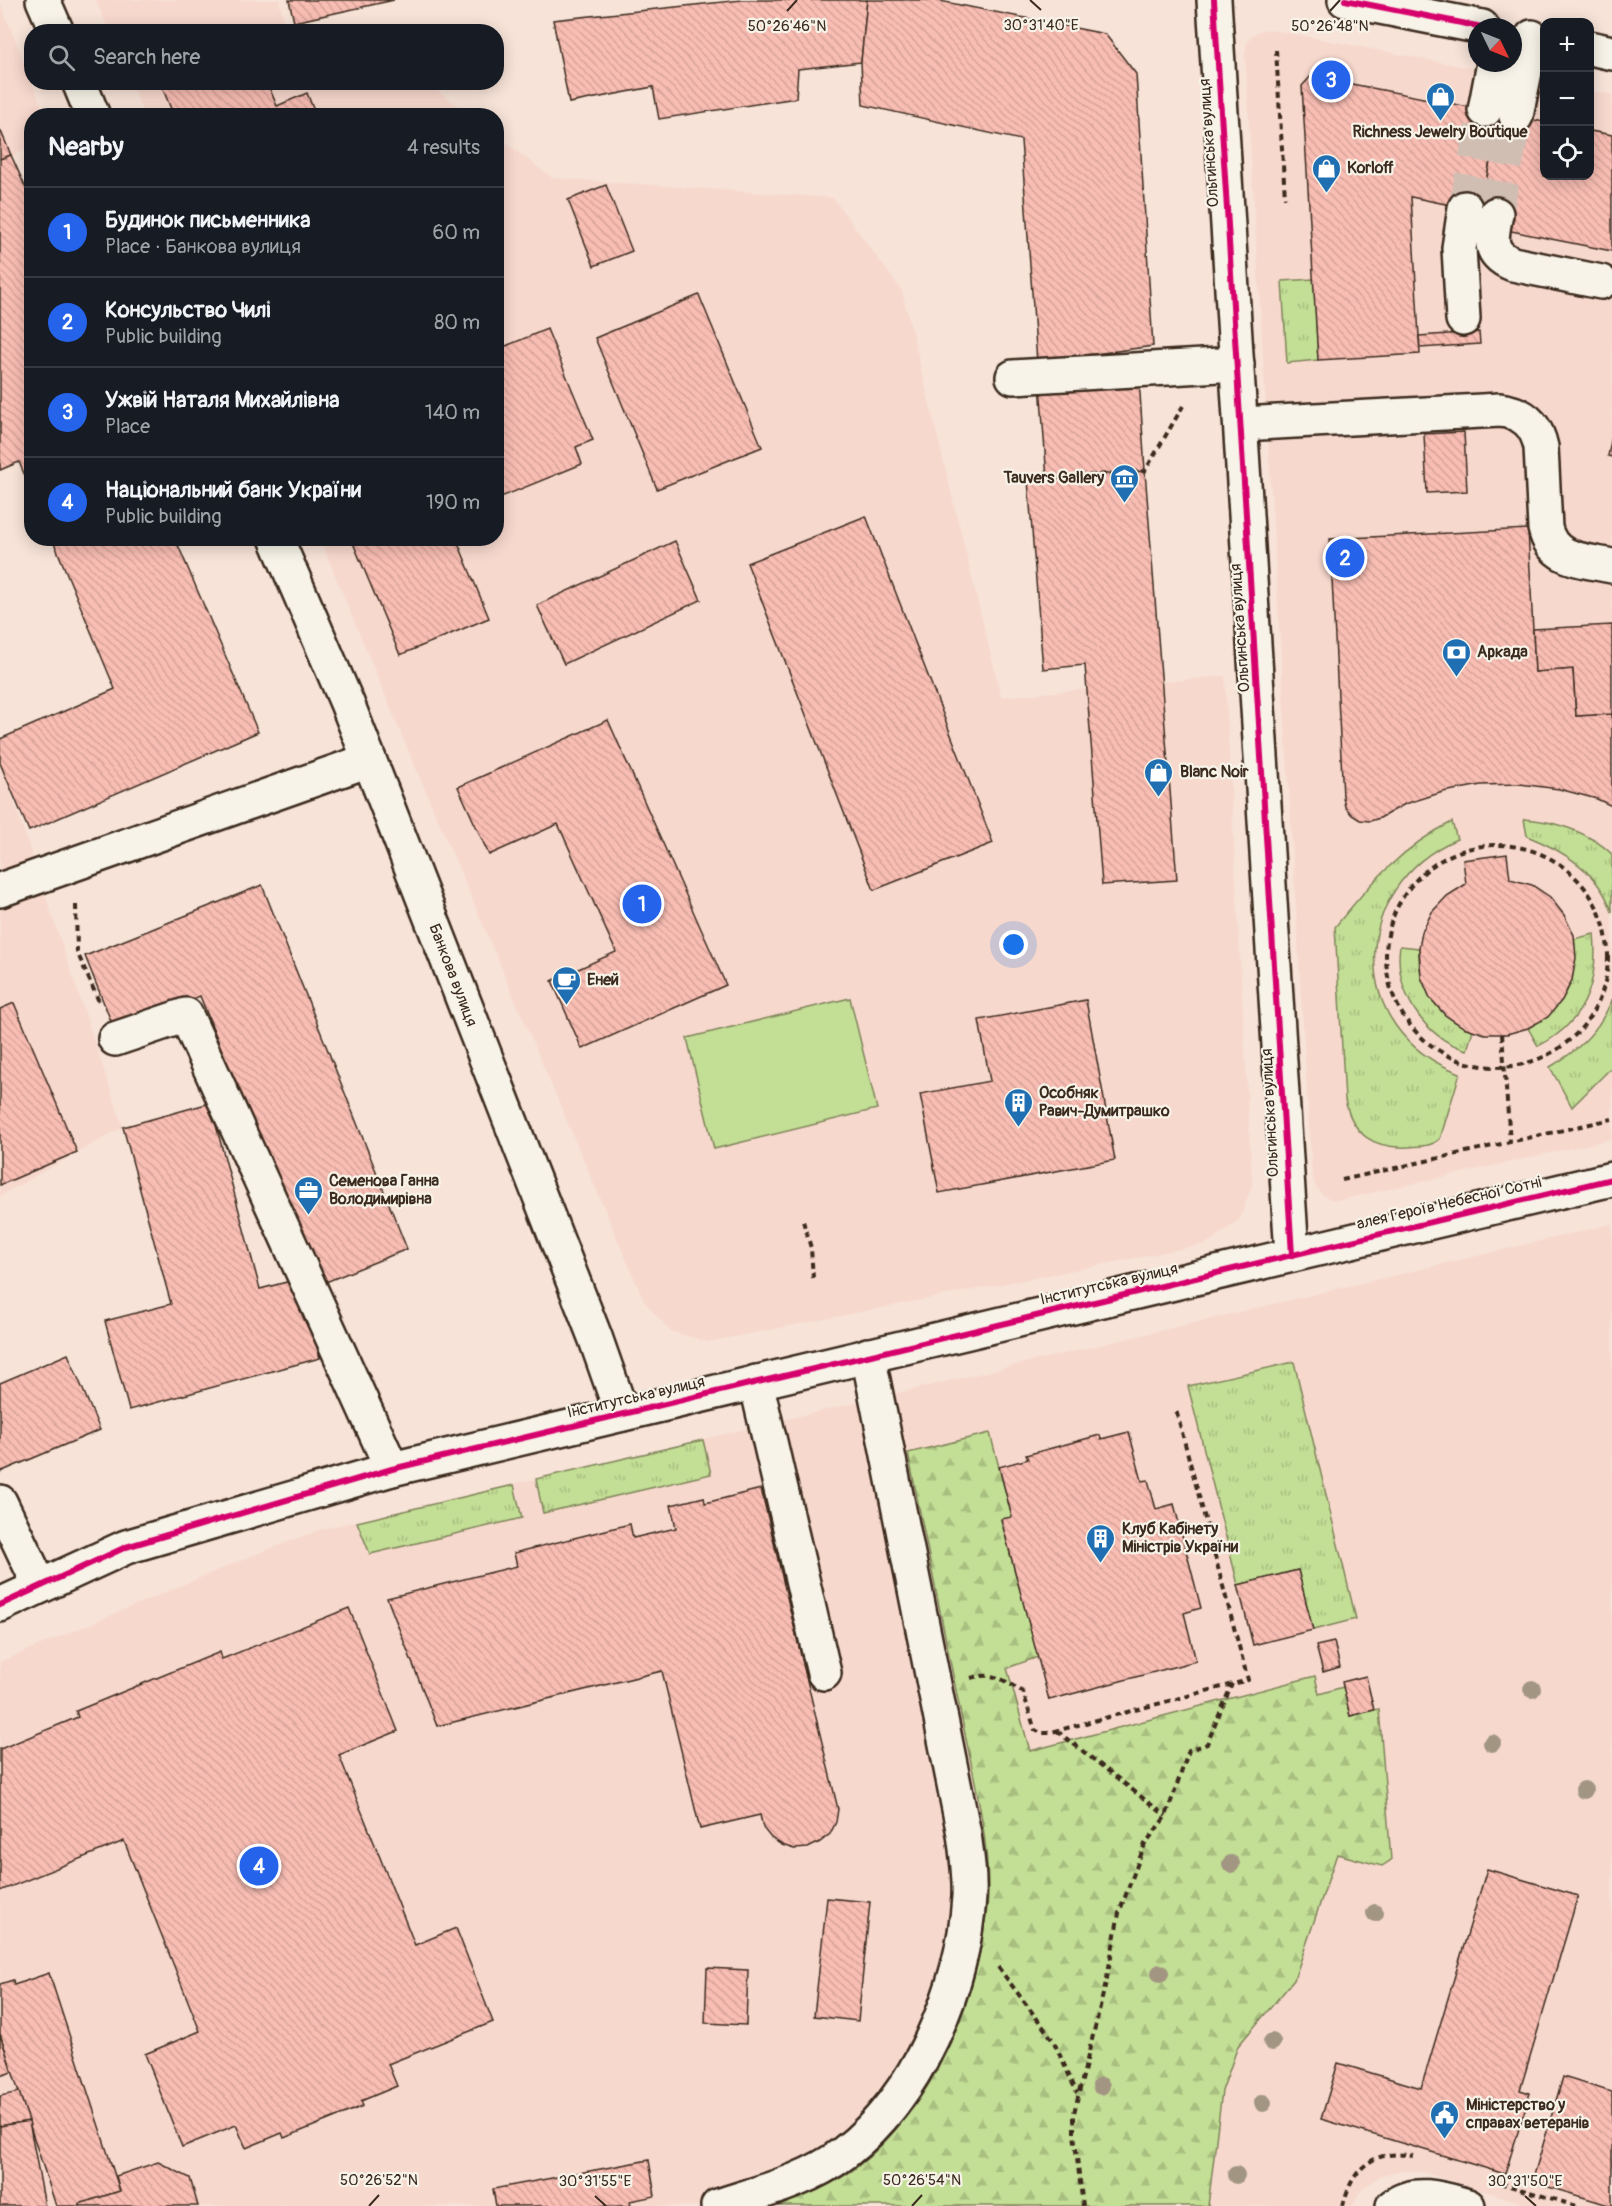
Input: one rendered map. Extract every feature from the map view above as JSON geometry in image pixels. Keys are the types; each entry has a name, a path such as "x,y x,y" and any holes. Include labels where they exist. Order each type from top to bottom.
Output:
{"street":[{"path":"43,0 54,24"},
{"name":"Ольгинська вулиця","path":"1214,0 1292,1255"},
{"path":"1345,0 1468,24"},
{"path":"1522,57 1530,36"},
{"path":"1594,49 1612,52"},
{"path":"1495,72 1501,113 1516,72"},
{"path":"82,90 90,108"},
{"path":"1463,320 1459,248 1481,211 1492,233 1492,244 1496,253 1503,260 1601,282"},
{"path":"1012,377 1237,364"},
{"path":"1241,424 1500,410 1513,412 1524,417 1539,435 1547,538 1561,554 1612,566"},
{"name":"Банкова вулиця","path":"279,546 369,760 586,1315 622,1414"},
{"path":"0,890 369,760"},
{"path":"115,1040 186,1015 392,1469"},
{"name":"алея Героїв Небесної Сотні","path":"1292,1255 1612,1179"},
{"name":"Інститутська вулиця","path":"0,1605 126,1547 392,1469 1292,1255"},
{"path":"718,2206 815,2170 844,2153 876,2122 907,2082 934,2033 955,1976 963,1938 969,1896 967,1857 956,1788 868,1355"},
{"path":"756,1382 824,1673"},
{"path":"0,1502 40,1586"},
{"path":"1393,2206 1399,2201 1420,2196 1442,2198 1468,2206"}],"path":[{"path":"1276,50 1285,198"},
{"path":"1047,479 1145,471 1184,405"},
{"path":"1486,845 1513,845 1539,852 1563,865 1583,884 1598,906 1607,931 1609,958 1606,985 1595,1010 1580,1032 1559,1049 1535,1062 1505,1067 1482,1067 1456,1060 1432,1047 1412,1029 1397,1006 1391,989 1386,954 1389,928 1399,902 1415,881 1436,863 1460,851 1486,845"},
{"path":"77,952 115,1040"},
{"path":"1502,1034 1510,1142"},
{"path":"1342,1180 1612,1119"},
{"path":"803,1221 811,1248 813,1278"},
{"path":"936,1688 982,1675 997,1677 1023,1692 1035,1730 1041,1733 1057,1731 1248,1680 1176,1410"},
{"path":"1083,2206 1074,2134 1077,2094 1107,1978 1119,1913 1145,1844 1166,1816 1190,1750 1207,1744 1233,1684"},
{"path":"1057,1731 1166,1816"},
{"path":"963,1938 997,1965 1053,2040 1077,2094"}],"shaded area":[{"path":"96,0 279,0 284,24 106,24"},
{"path":"0,2 24,62 24,90 35,90 42,108 24,108 24,150 0,162"},
{"path":"1261,30 1272,30 1468,67 1468,72 1492,72 1540,81 1540,180 1594,180 1594,92 1612,95 1612,1139 1333,1200 1323,1195 1316,1187 1312,1176 1245,53 1252,35"},
{"path":"134,90 436,90 461,108 141,108"},
{"path":"504,141 552,178 833,198 902,291 1001,697 1225,676 1252,1184 1240,1219 1206,1244 708,1342 670,1331 644,1301 323,546 504,546"},
{"path":"0,760 123,1127 0,1196"},
{"path":"1612,1224 1612,2206 1533,2206 1422,2172 1400,2170 1380,2176 1363,2188 1352,2206 0,2206 0,1662 319,1530"}],"green space":[{"path":"1314,279 1318,360 1287,363 1282,281"},
{"path":"1524,819 1548,822 1571,829 1603,846 1612,854 1612,912 1598,885 1579,865 1567,856 1527,836"},
{"path":"1452,822 1457,839 1421,861 1395,890 1380,923 1374,958 1380,993 1396,1026 1422,1053 1460,1073 1440,1139 1422,1146 1385,1145 1375,1142 1359,1131 1345,1100 1335,927 1388,868 1418,842"},
{"path":"1594,934 1594,969 1586,1000 1567,1026 1538,1046 1528,1028 1552,1011 1567,992 1574,968 1574,939"},
{"path":"1400,946 1419,948 1421,975 1432,999 1449,1018 1473,1030 1467,1050 1437,1035 1415,1010 1401,979"},
{"path":"850,998 877,1109 714,1149 687,1038"},
{"path":"1612,999 1612,1067 1572,1107 1550,1067 1570,1054 1595,1030"},
{"path":"1294,1362 1356,1619 1313,1630 1298,1570 1238,1585 1188,1386"},
{"path":"990,1433 1012,1517 1001,1520 1038,1657 1007,1668 1030,1751 1315,1676 1319,1694 1343,1687 1350,1716 1379,1709 1391,1860 1382,1866 1337,1854 1294,1980 1238,2046 1222,2091 1208,2206 779,2206 819,2190 856,2168 904,2120 941,2063 967,2000 983,1934 988,1899 986,1848 908,1453"},
{"path":"703,1440 711,1474 543,1513 536,1479"},
{"path":"514,1485 522,1518 370,1554 357,1522"}],"building":[{"path":"289,0 394,0 294,22"},
{"path":"742,0 867,0 861,62 798,69 796,98 659,119 653,87 569,103 553,20"},
{"path":"867,0 935,0 1105,34 1136,74 1153,346 1037,362 1021,140 863,105 861,62"},
{"path":"1311,76 1500,113 1480,211 1411,197 1420,354 1318,360 1302,86"},
{"path":"163,90 270,90 277,106 307,93 313,108 171,108"},
{"path":"1500,113 1540,121 1540,180 1594,180 1594,132 1612,135 1612,251 1501,229 1480,211"},
{"path":"0,129 11,155 0,159"},
{"path":"11,155 24,184 24,474 19,462 0,470 0,159"},
{"path":"606,185 632,251 594,266 568,200"},
{"path":"699,295 762,447 657,489 595,338"},
{"path":"547,329 593,440 576,447 582,464 504,496 504,347"},
{"path":"1479,332 1480,344 1420,348 1419,336"},
{"path":"1139,378 1145,471 1047,479 1040,384"},
{"path":"1464,432 1467,491 1427,493 1424,434"},
{"path":"1612,436 1612,457 1608,456"},
{"path":"1145,471 1177,880 1102,885 1085,665 1043,669 1028,480"},
{"path":"866,516 993,843 874,890 747,563"},
{"name":"Аркада","path":"1528,529 1535,672 1573,669 1576,716 1612,714 1612,806 1597,799 1559,789 1520,784 1481,785 1443,792 1405,804 1380,818 1370,821 1360,820 1345,807 1343,797 1330,539"},
{"path":"675,541 701,600 564,664 537,605"},
{"path":"55,546 178,546 258,732 29,831 0,763 0,739 115,689"},
{"path":"354,546 459,546 489,618 400,655"},
{"path":"1612,625 1612,714 1576,716 1573,669 1535,672 1533,629"},
{"path":"608,720 726,985 582,1049 552,981 616,952 558,824 489,855 458,787"},
{"path":"1507,854 1510,879 1532,885 1550,897 1564,915 1574,935 1576,958 1572,980 1562,1000 1548,1017 1528,1028 1507,1034 1485,1034 1463,1027 1445,1015 1430,998 1421,977 1419,948 1422,932 1432,912 1447,896 1466,884 1463,860"},
{"path":"262,885 407,1249 316,1286 200,996 115,1031 85,956"},
{"name":"Особняк Равич-Думитрашко","path":"1086,1000 1115,1160 939,1193 920,1094 990,1081 979,1020"},
{"path":"14,1003 77,1152 0,1185 0,1009"},
{"path":"210,1103 260,1289 298,1279 320,1358 129,1410 105,1321 171,1304 123,1127"},
{"path":"68,1354 100,1430 0,1472 0,1383"},
{"name":"Клуб Кабінету Міністрів України","path":"1129,1432 1142,1481 1148,1480 1156,1509 1174,1504 1201,1608 1184,1613 1196,1661 1049,1700 1001,1519 1012,1517 999,1467 1028,1459 1026,1455 1100,1435 1101,1439"},
{"path":"761,1489 838,1809 836,1822 830,1834 820,1842 808,1848 794,1849 782,1845 771,1838 763,1828 760,1815 700,1829 662,1671 437,1726 387,1598 517,1566 514,1553 630,1524 633,1538 676,1528 671,1505 704,1497 705,1503"},
{"path":"1298,1570 1313,1630 1253,1645 1238,1585"},
{"path":"349,1608 398,1731 339,1755 415,1945 456,1928 493,2022 388,2064 397,2086 361,2101 363,2106 284,2138 282,2133 246,2148 236,2125 182,2147 145,2054 200,2031 124,1841 0,1891 0,1749 78,1717 76,1711 220,1652 222,1659"},
{"path":"1334,1642 1340,1667 1323,1672 1316,1646"},
{"path":"1366,1676 1374,1710 1350,1716 1342,1682"},
{"path":"1487,1869 1578,1896 1520,2090 1530,2093 1505,2174 1321,2119 1338,2063 1421,2088"},
{"path":"827,1898 870,1902 858,2021 814,2016"},
{"path":"707,1968 748,1970 746,2025 705,2023"},
{"path":"49,1973 120,2191 79,2204 80,2206 56,2206 0,2034 0,1984 13,1980 14,1985"},
{"path":"0,2034 12,2072 0,2076"},
{"path":"1563,2077 1612,2092 1612,2206 1532,2182"},
{"path":"19,2092 29,2121 0,2126 0,2096"},
{"path":"29,2121 45,2206 0,2206 0,2126"},
{"path":"649,2160 655,2196 630,2201 631,2206 496,2206 493,2189"},
{"path":"158,2162 190,2178 198,2206 80,2206 79,2204 120,2191 116,2176"}],"tunnel":[{"path":"1465,208 1485,110"},
{"path":"1496,214 1516,116"}],"cycle path":[{"path":"1214,0 1292,1255"},
{"path":"1345,0 1468,24"},
{"path":"0,1605 126,1547 392,1469 1612,1179"}],"place":[{"name":"Ужвій Наталя Михайлівна","path":"1331,80"},
{"name":"Richness Jewelry Boutique","path":"1440,122"},
{"name":"Korloff","path":"1326,194"},
{"name":"Tauvers Gallery","path":"1125,504"},
{"name":"Консульство Чилі","path":"1345,558"},
{"name":"Аркада","path":"1456,678"},
{"name":"Blanc Noir","path":"1159,798"},
{"name":"Будинок письменника","path":"642,904"},
{"name":"Еней","path":"566,1006"},
{"name":"Особняк Равич-Думитрашко","path":"1018,1128"},
{"name":"Семенова Ганна Володимирівна","path":"308,1216"},
{"name":"Клуб Кабінету Міністрів України","path":"1101,1564"},
{"name":"Національний банк України","path":"259,1866"},
{"name":"Міністерство у справах ветеранів","path":"1445,2140"}]}
